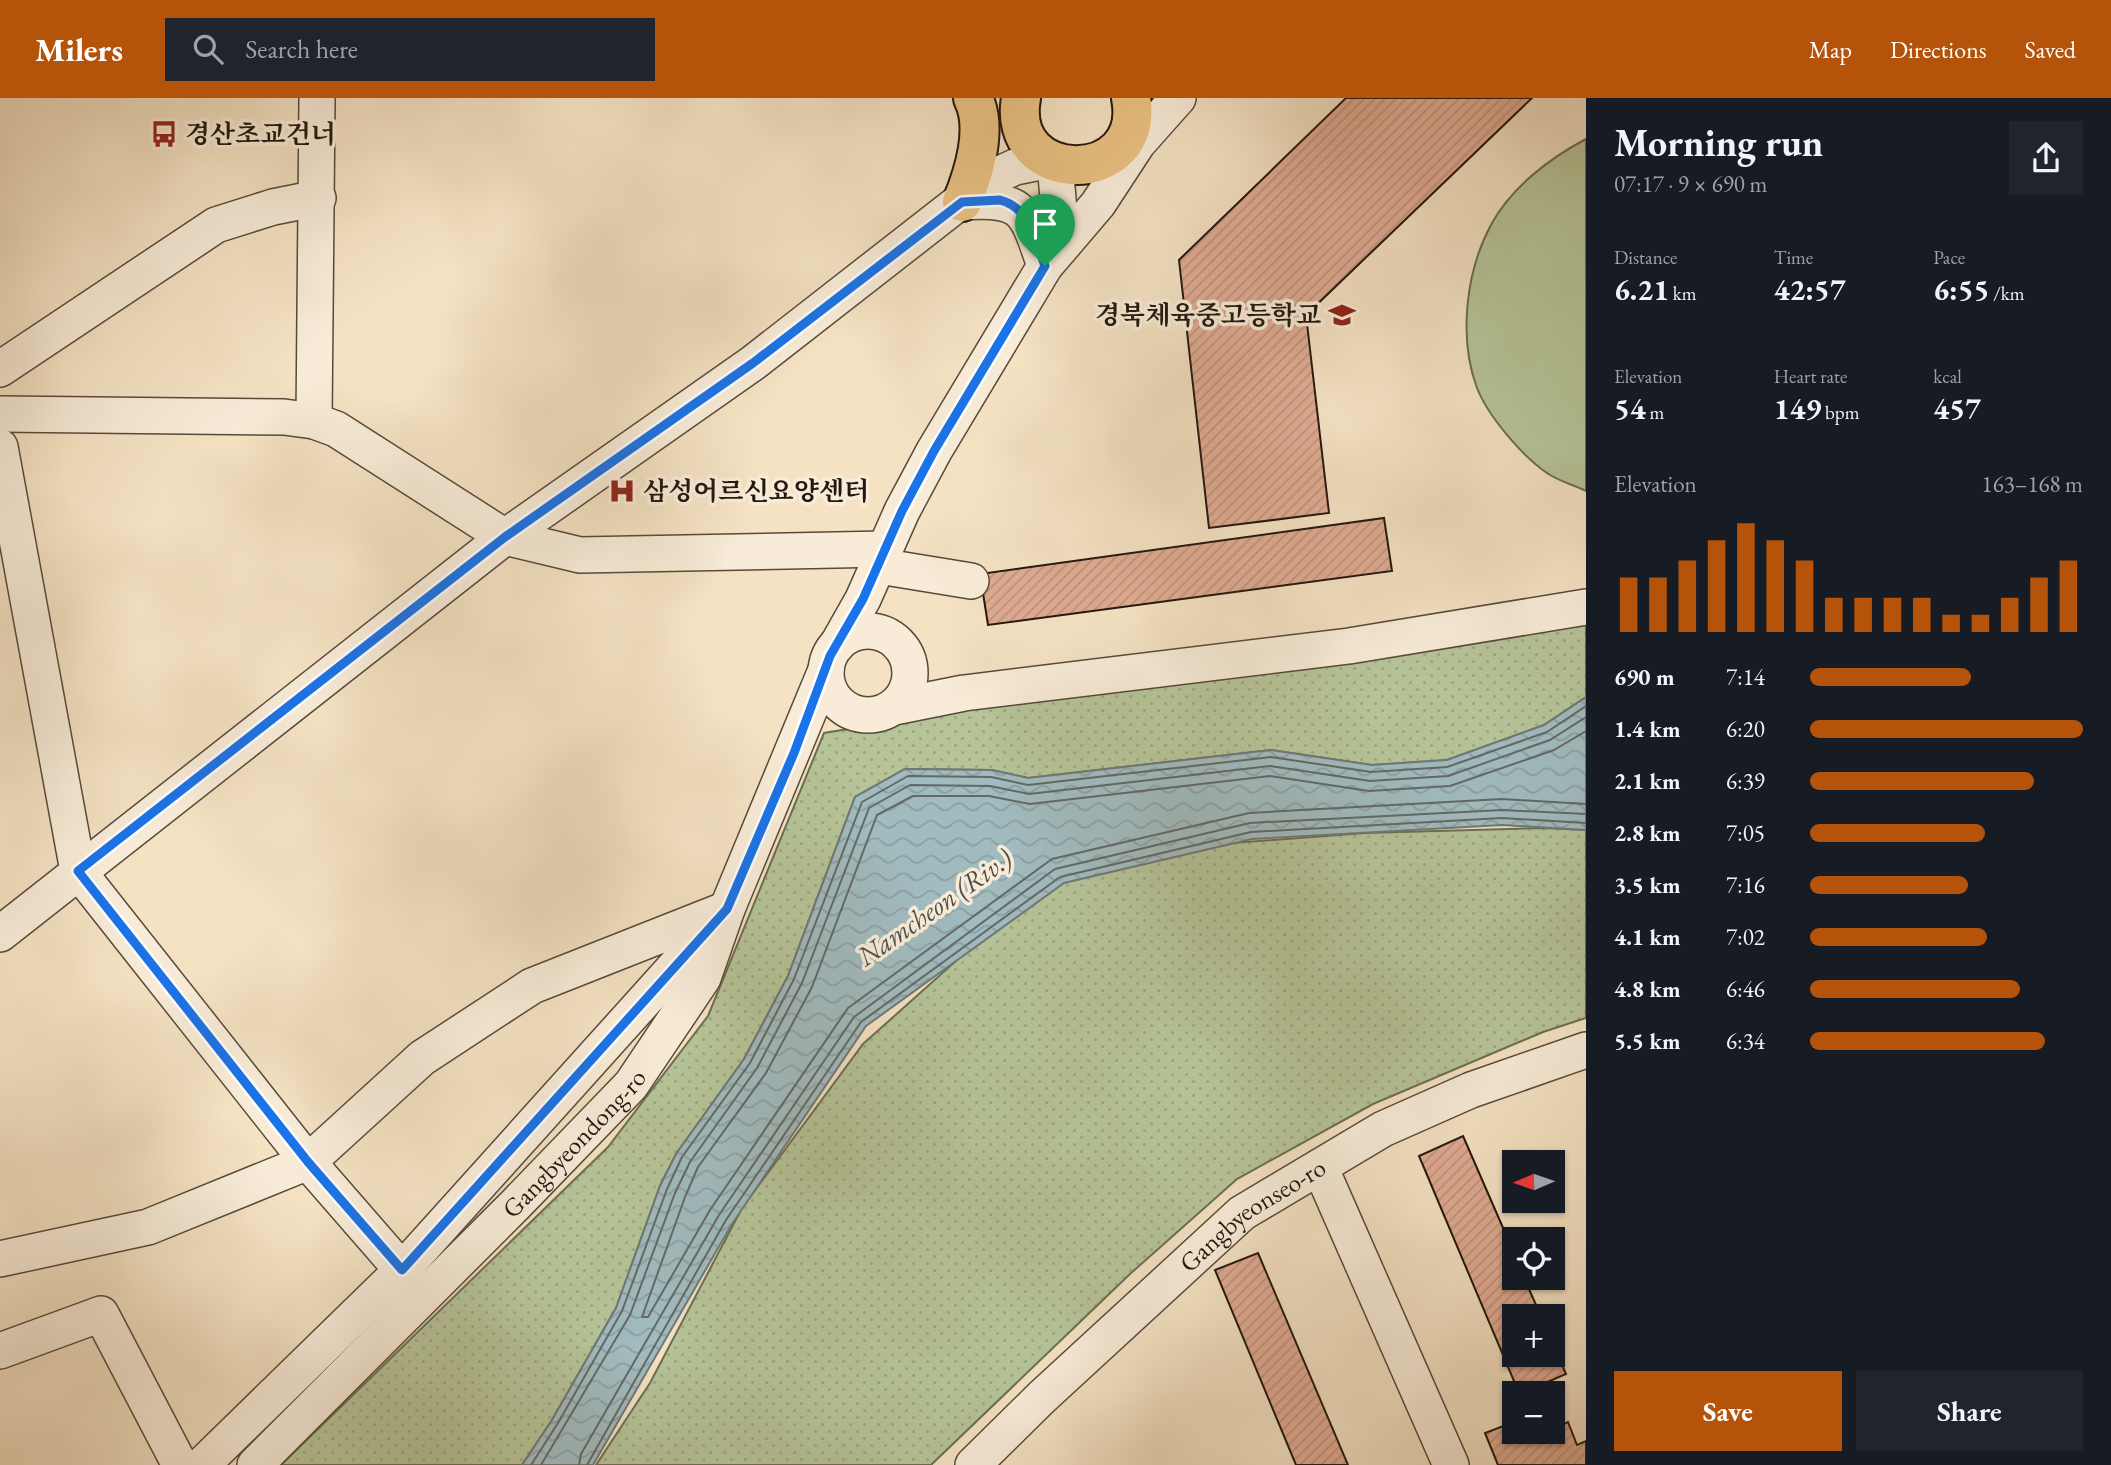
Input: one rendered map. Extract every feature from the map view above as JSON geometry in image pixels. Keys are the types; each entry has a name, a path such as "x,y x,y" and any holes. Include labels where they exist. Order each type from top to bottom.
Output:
{"main road":[{"path":"973,98 979,121 972,178 976,191"},
{"path":"1019,104 1027,138 1039,153 1053,162 1074,167 1093,165 1110,156 1123,143 1130,126 1134,101"}],"street":[{"path":"314,421 317,98"},
{"name":"Gangbyeondong-ro","path":"255,1465 631,1085 702,978 727,909 794,753 831,658 934,451 1045,266 1098,204 1138,143 1178,98"},
{"path":"976,191 1019,104"},
{"name":"Gangbyeondong-ro","path":"1075,229 1110,156"},
{"path":"0,934 505,537 753,363 976,191 1015,167 1053,162"},
{"name":"Gangbyeondong-ro","path":"1045,266 1059,211 1053,162"},
{"path":"976,191 1010,203 1029,222 1045,266"},
{"path":"0,369 216,225 273,207 318,198"},
{"path":"0,414 284,417 314,421 336,429 505,537 580,555 880,563 971,581"},
{"path":"0,447 78,871 308,1162 402,1270"},
{"path":"880,563 888,623 910,670 909,684 894,707"},
{"name":"Gangbyeondong-ro","path":"794,753 824,727 854,713 881,713 894,707 964,693 1349,646 1586,607"},
{"path":"854,713 833,696 831,658 847,636 874,631 902,649 922,672 964,693"},
{"path":"0,1259 148,1227 308,1162 422,1058 532,986 727,909"},
{"path":"202,1465 402,1270 727,909"},
{"name":"Gangbyeonseo-ro","path":"973,1465 1052,1388 1242,1213 1383,1129 1471,1090 1586,1050"},
{"path":"1320,1167 1451,1465"},
{"path":"0,1351 101,1314 180,1465"}],"green space":[{"path":"1586,139 1586,491 1537,466 1497,423 1477,388 1471,368 1467,326 1476,261 1483,241 1500,210 1533,175"},
{"path":"1586,607 1586,697 1544,725 1447,760 1372,765 1271,750 1028,778 992,770 905,769 855,797 788,976 744,1059 676,1154 660,1186 616,1308 552,1420 522,1465 281,1465 608,1147 708,1016 824,733"},
{"path":"1545,828 1586,830 1586,1018 1543,1032 1373,1104 1237,1179 1130,1274 931,1465 596,1465 650,1383 742,1208 863,1044 957,960 1064,882 1232,843 1365,833"}],"water":[{"name":"Namcheon (Riv.)","path":"1586,697 1586,830 1502,825 1252,839 1064,883 866,1026 732,1224 593,1465 522,1465 552,1420 616,1308 660,1186 676,1154 744,1059 788,976 855,797 905,769 992,770 1028,778 1271,750 1372,765 1447,760 1544,725"}],"building":[{"path":"1346,98 1532,98 1306,315 1329,513 1209,528 1179,260"},
{"path":"1384,518 1392,571 988,625 980,574"},
{"path":"1463,1136 1503,1227 1502,1290 1529,1290 1536,1304 1502,1304 1502,1353 1419,1156"},
{"path":"1258,1253 1348,1465 1296,1465 1215,1270"},
{"path":"1508,1367 1563,1367 1566,1374 1550,1381 1514,1381"},
{"path":"1568,1422 1577,1445 1586,1441 1586,1465 1498,1465 1485,1433 1502,1427 1502,1444 1565,1444 1565,1423"}],"place":[{"name":"경산초교건너","path":"164,134"},
{"name":"경북체육중고등학교","path":"1342,315"},
{"name":"삼성어르신요양센터","path":"622,491"}],"route":[{"path":"1000,200 1010,203 1022,213 1033,229 1045,266 934,451 902,511 863,599 830,656 794,753 727,909 402,1270 308,1162 78,871 505,537 753,363 962,202 1000,200"}]}
